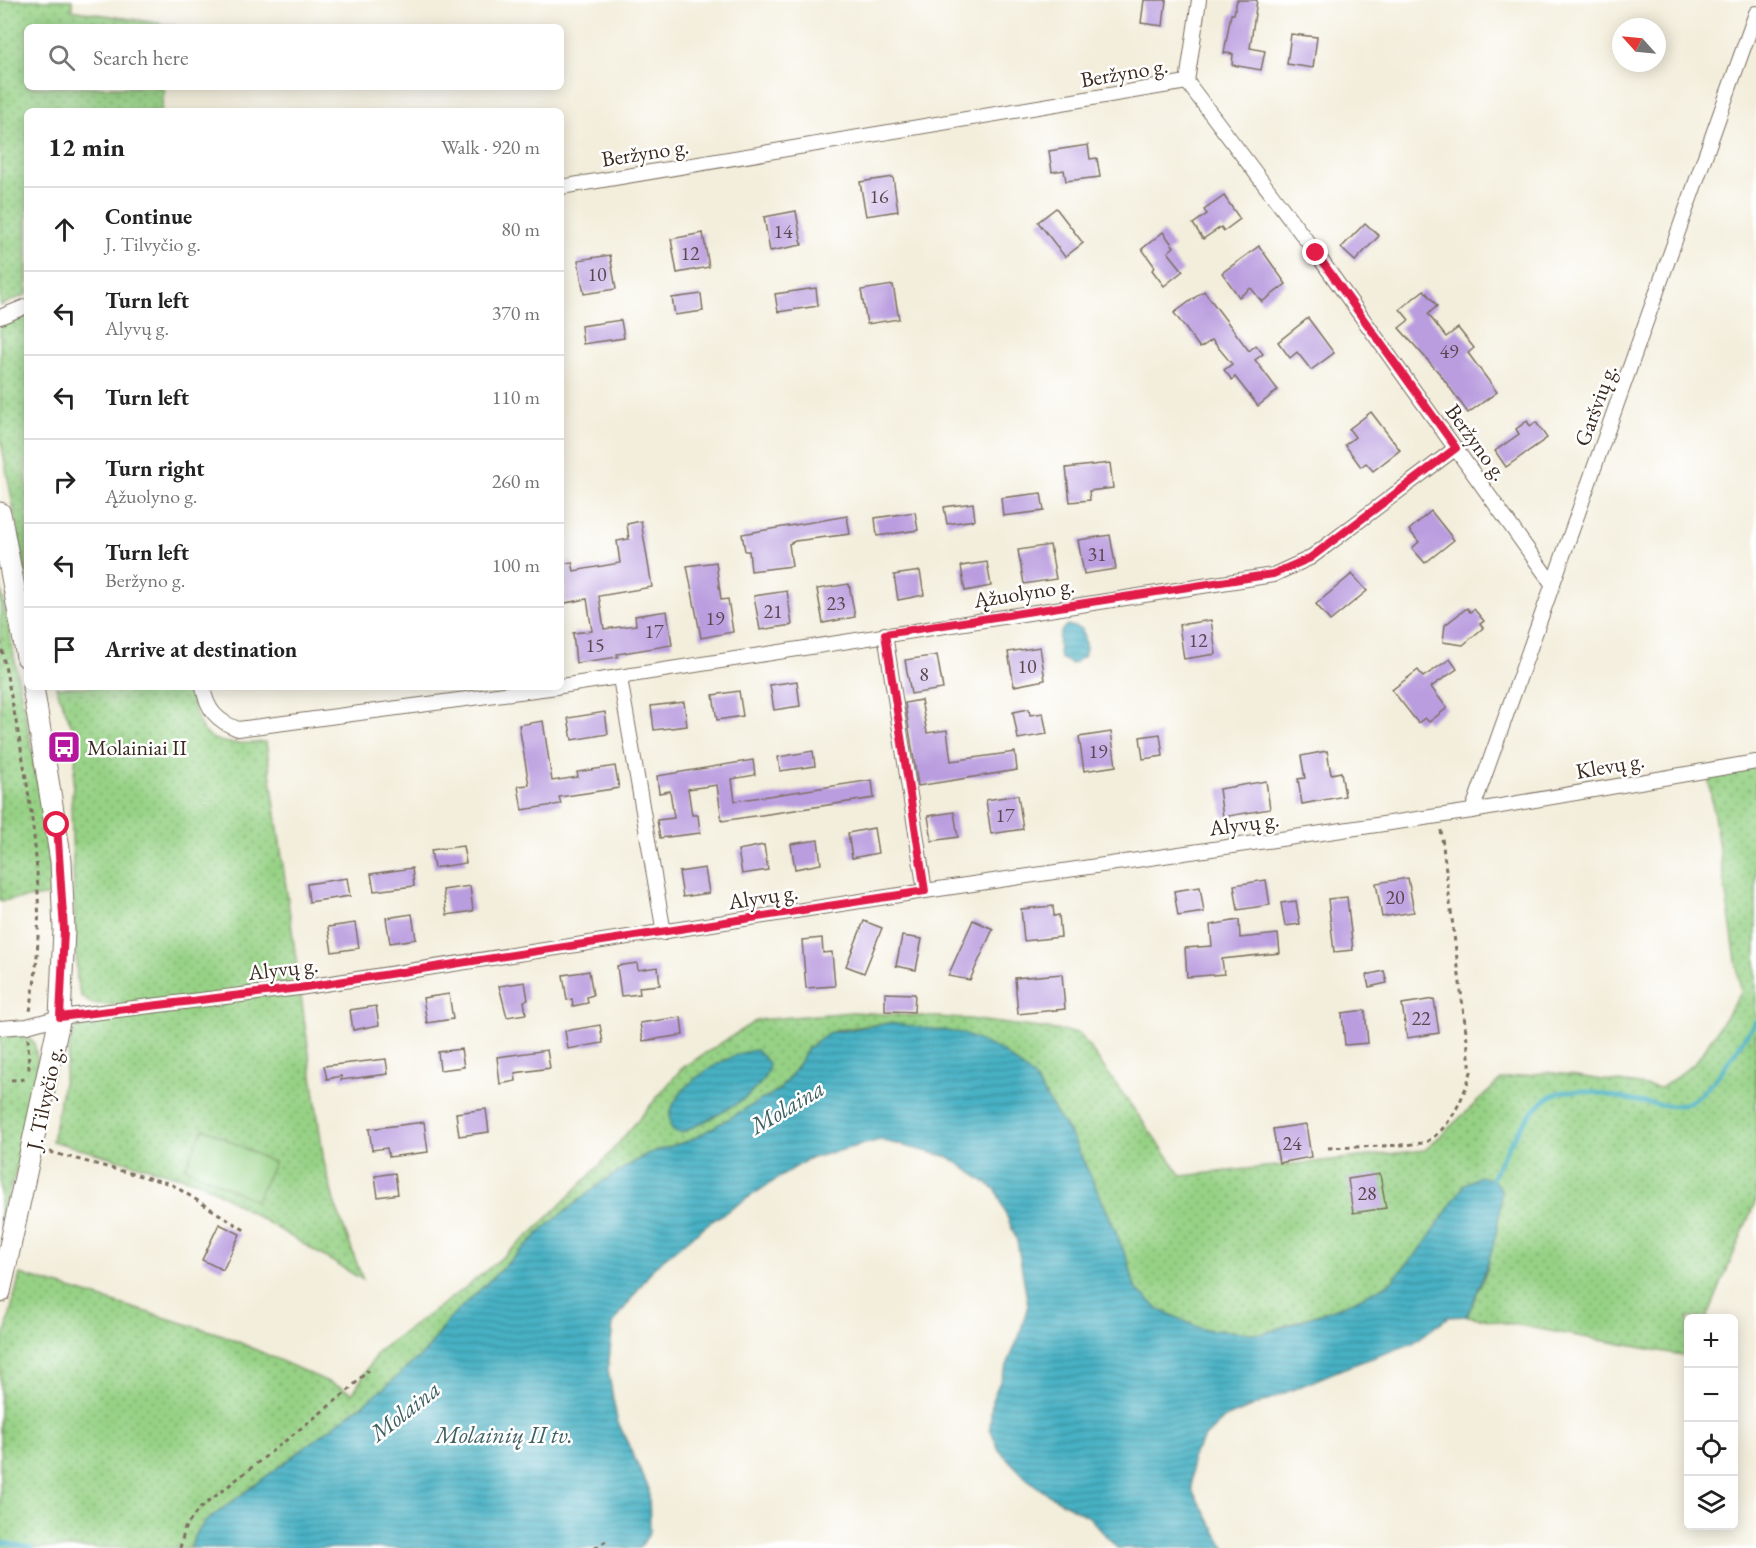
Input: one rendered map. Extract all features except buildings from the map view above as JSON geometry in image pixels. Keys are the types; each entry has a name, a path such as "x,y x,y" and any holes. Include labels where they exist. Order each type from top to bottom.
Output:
{"main road":[{"path":"0,513 24,641"},
{"name":"J. Tilvyčio g.","path":"0,1292 60,1017 64,930 61,861 33,690"}],"street":[{"path":"1187,82 1198,0"},
{"name":"Garšvių g.","path":"1472,811 1756,13"},
{"name":"Beržyno g.","path":"564,186 1187,82 1310,243 1553,585"},
{"path":"0,317 24,307"},
{"name":"Ąžuolyno g.","path":"564,686 1273,574 1310,558 1456,448"},
{"path":"885,634 925,891"},
{"path":"620,678 664,933"},
{"path":"204,690 210,712 221,723 238,729 533,690"},
{"name":"Klevų g.","path":"1472,811 1756,762"},
{"name":"Alyvų g.","path":"0,1028 27,1026 60,1017 299,988 925,891 1472,811"}],"path":[{"path":"0,641 31,802 36,857 38,934 27,1026 29,1079 26,1090"},
{"path":"1328,1148 1424,1143 1444,1126 1464,1095 1471,1072 1439,815"},
{"path":"11,1080 29,1079"},
{"path":"33,1148 171,1184 246,1231"},
{"path":"180,1548 185,1528 198,1510 348,1391 368,1370"},
{"path":"595,1548 606,1541"}],"green space":[{"path":"0,0 72,0 72,10 164,24 24,24 24,90 164,90 162,108 24,108 24,295 0,306"},
{"path":"24,316 24,564 0,436 0,323"},
{"path":"0,584 42,801 54,895 0,901"},
{"path":"57,690 191,690 198,720 204,731 211,737 233,743 266,742 324,1162 334,1201 363,1280 202,1183 52,1141 73,1030 94,1020 286,990 108,1005 90,1003 81,996 77,982 71,806 76,754 72,727"},
{"path":"1756,762 1756,1200 1709,1314 1684,1314 1684,1355 1467,1316 1488,1268 1423,1246 1390,1283 1348,1304 1262,1334 1202,1329 1160,1310 1135,1288 1129,1264 1108,1213 1073,1139 1031,1075 889,1023 828,1033 809,1047 779,1090 691,1140 647,1154 602,1182 548,1225 448,1320 427,1350 383,1389 205,1522 194,1536 191,1548 0,1548 0,1354 20,1274 223,1335 353,1393 378,1351 466,1287 533,1232 599,1166 682,1068 757,1020 852,1012 969,1019 1079,1033 1182,1176 1425,1150 1502,1079 1548,1072 1661,1088 1696,1062 1741,993 1707,769"},
{"path":"16,1033 34,1042 38,1065 37,1088 27,1135 0,1227 0,1036"},
{"path":"204,1128 274,1163 256,1201 185,1167"}],"water":[{"path":"1067,625 1082,629 1086,649 1084,657 1072,664 1060,658 1059,653 1059,636"},
{"name":"Molainių II tv.","path":"889,1023 961,1033 1000,1050 1032,1075 1073,1139 1108,1213 1129,1264 1135,1288 1160,1310 1202,1329 1263,1334 1348,1304 1390,1283 1423,1246 1464,1185 1479,1176 1492,1179 1501,1189 1498,1222 1486,1270 1467,1316 1448,1317 1413,1343 1342,1369 1225,1418 1205,1437 1192,1456 1192,1490 1225,1548 1117,1548 1089,1517 1047,1494 1026,1478 999,1450 990,1428 992,1400 1019,1337 1028,1305 1017,1241 996,1190 949,1157 880,1140 808,1159 709,1223 655,1266 613,1324 608,1370 617,1420 649,1489 650,1532 640,1548 191,1548 194,1536 205,1522 383,1389 427,1350 448,1320 548,1225 602,1182 647,1154 691,1140 779,1090 809,1047 828,1033"},
{"path":"756,1050 769,1063 766,1075 748,1096 682,1133 673,1131 670,1117 674,1104 683,1090 712,1067 743,1053"}],"waterway":[{"path":"1490,1183 1519,1130 1539,1105 1550,1097 1562,1092 1584,1091 1663,1105 1688,1103 1720,1074 1756,1021"},
{"name":"Molaina","path":"0,1542 32,1548"}],"place":[{"name":"Molainiai II","path":"64,747"}],"route":[{"path":"57,825 64,930 60,1017 299,988 925,891 885,634 1273,574 1310,558 1456,448 1316,253"}]}
